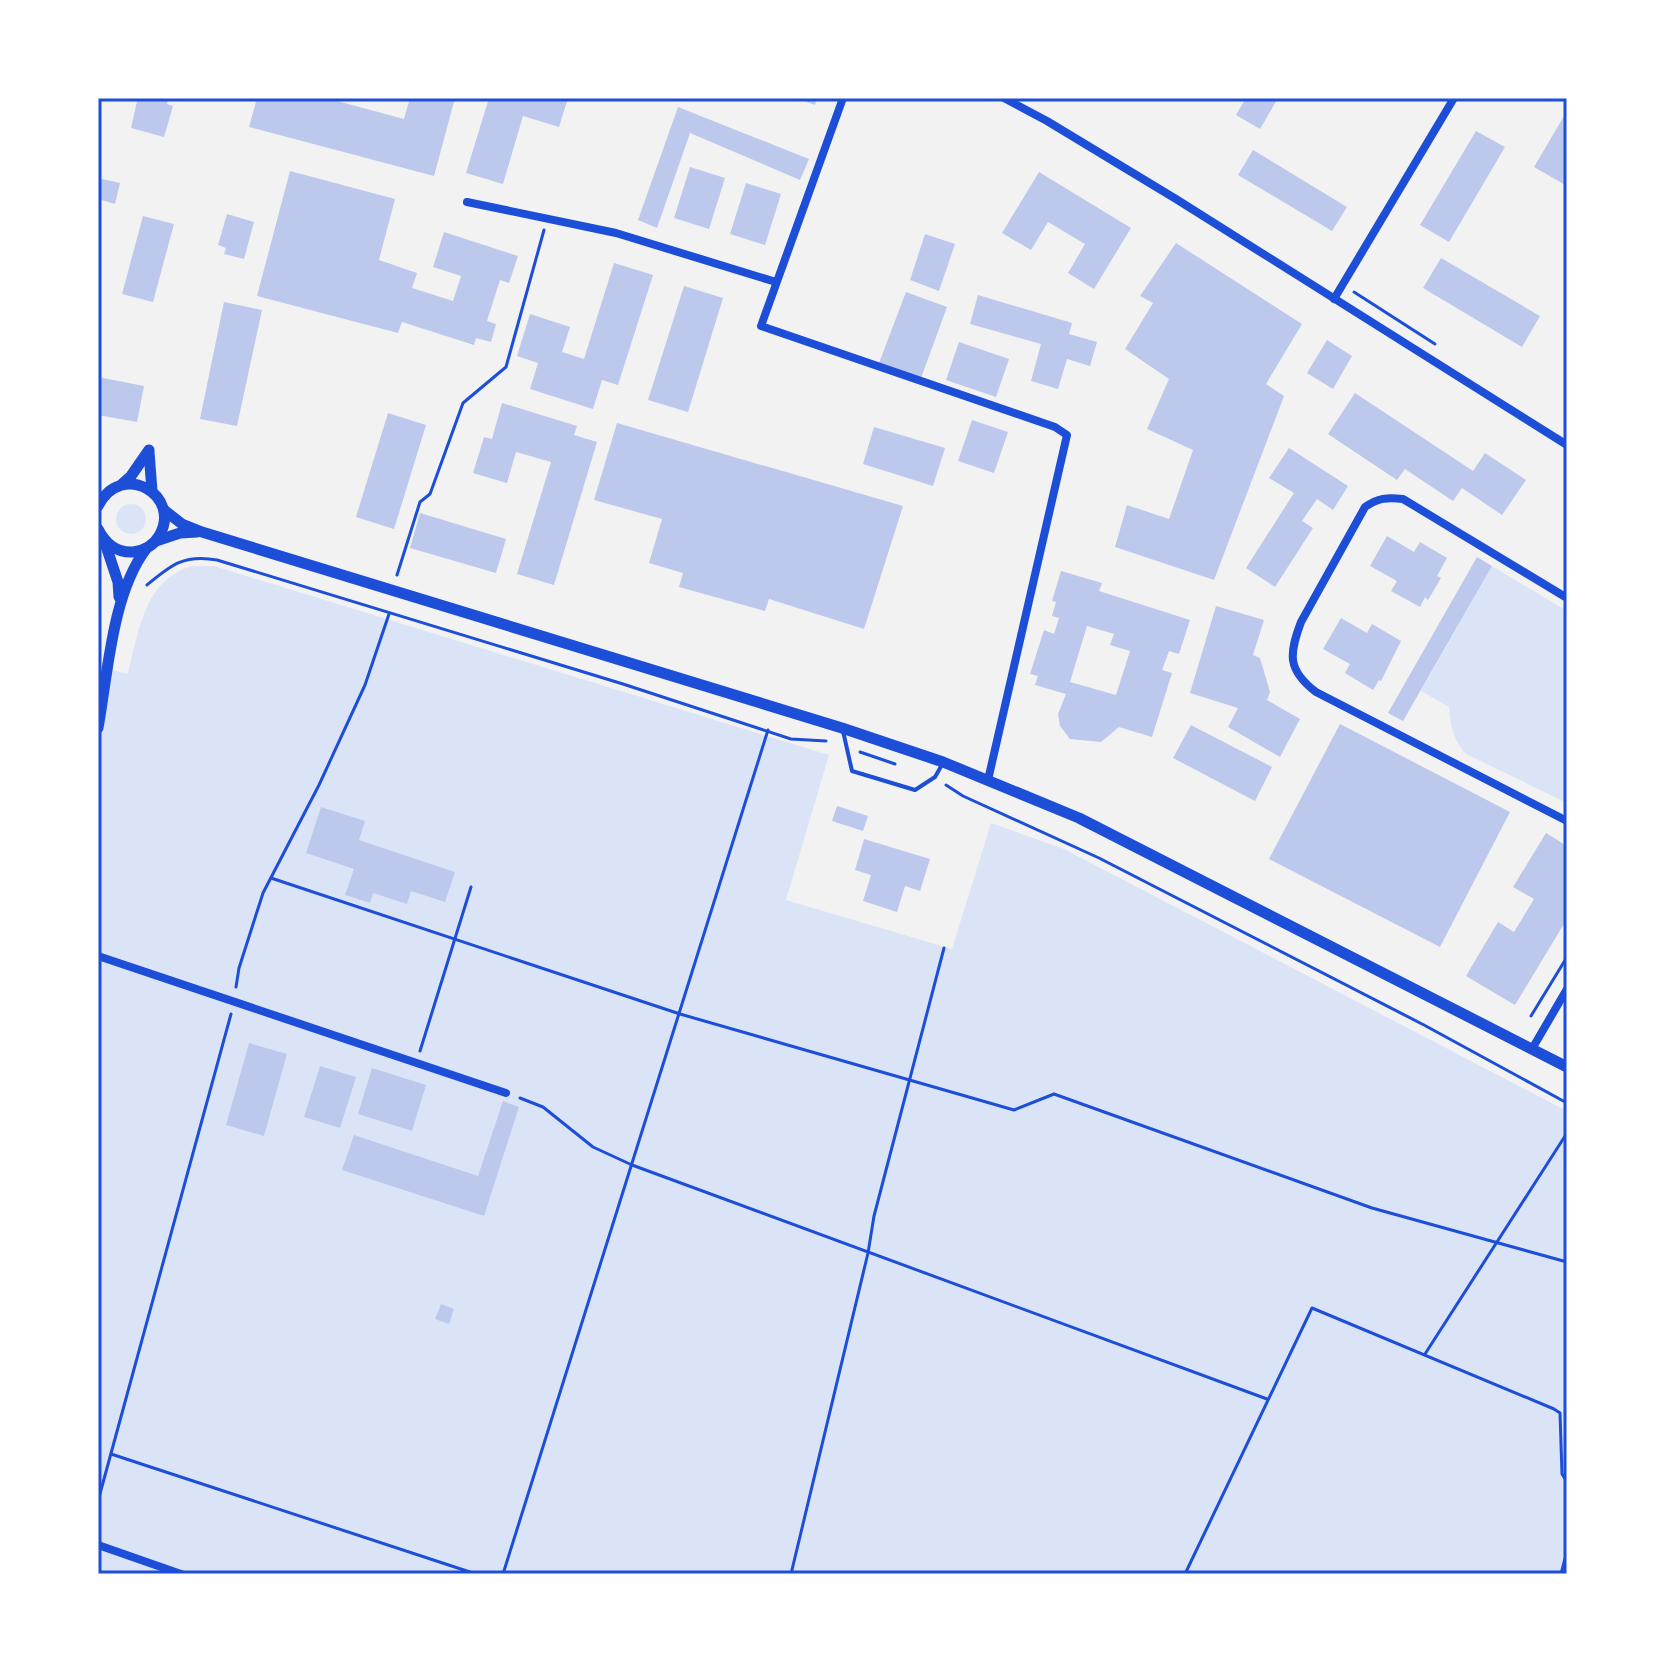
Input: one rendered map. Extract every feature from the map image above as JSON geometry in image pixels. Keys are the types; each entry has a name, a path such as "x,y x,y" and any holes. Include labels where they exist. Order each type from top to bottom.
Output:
{"street":[{"path":"843,98 761,326 1055,427 1067,435 988,780"},
{"path":"1004,98 1060,128 1567,445"},
{"path":"1334,299 1454,98"},
{"path":"467,202 616,233 776,282"},
{"path":"98,506 131,476 149,450 152,491 164,510 182,524 943,762 1079,818 1567,1067"},
{"path":"98,493 132,483 152,491"},
{"path":"1567,598 1403,499 1376,499 1365,507 1301,622 1292,657 1294,670 1316,692 1567,821"},
{"path":"98,728 120,606 133,565 151,545 165,521 164,510"},
{"path":"100,532 124,552 180,533 202,532"},
{"path":"100,532 118,582 120,606"},
{"path":"98,956 506,1093"},
{"path":"1532,1049 1567,989"},
{"path":"98,1545 181,1574"}],"lane":[{"path":"842,728 852,771 915,790 935,777 943,762"}],"path":[{"path":"393,590 420,502 430,494 463,403 506,367 547,219"},
{"path":"503,1574 768,730"},
{"path":"271,878 680,1014 1014,1110 1054,1094 1372,1208 1567,1262"},
{"path":"414,1062 424,1043 471,887"},
{"path":"791,1574 868,1253 874,1216 944,948"},
{"path":"1531,1016 1567,957"},
{"path":"506,1093 543,1107 593,1147 632,1165 1267,1399"},
{"path":"1425,1354 1567,1133"},
{"path":"1185,1574 1312,1308 1541,1402 1560,1413 1562,1474 1567,1482"},
{"path":"98,1501 111,1454 476,1574"},
{"path":"98,1474 105,1475"},
{"path":"1561,1574 1567,1551"}],"shaded area":[{"path":"131,504 142,508 146,519 142,530 131,534 120,530 116,519 120,508"},
{"path":"192,566 214,566 829,755 786,900 952,949 991,823 1064,849 1567,1111 1567,1574 98,1574 98,666 128,674 140,625 154,595 176,573"},
{"path":"1492,566 1567,611 1567,803 1466,754 1453,732 1449,707 1421,691"}],"building":[{"path":"130,98 169,98 167,104 173,106 164,137 131,128 137,101"},
{"path":"257,98 326,98 404,119 410,98 455,98 434,176 249,127"},
{"path":"489,98 568,98 559,127 523,116 503,184 466,173"},
{"path":"796,98 817,98 815,105"},
{"path":"1246,98 1278,98 1260,129 1236,115"},
{"path":"678,107 809,159 800,180 690,133 657,228 638,220"},
{"path":"1567,111 1567,186 1534,167"},
{"path":"1476,131 1505,147 1449,242 1420,225"},
{"path":"1253,150 1347,207 1332,231 1238,175"},
{"path":"690,167 725,178 709,229 674,218"},
{"path":"290,171 395,199 379,260 417,273 412,288 453,301 461,276 433,267 444,232 518,256 509,283 500,280 487,321 496,324 491,342 476,338 474,345 402,322 398,333 257,296"},
{"path":"1039,172 1131,228 1094,289 1068,273 1085,244 1048,222 1031,250 1002,233"},
{"path":"98,178 120,183 115,204 98,199"},
{"path":"746,183 781,194 765,245 730,234"},
{"path":"227,214 254,222 244,259 224,254 226,248 218,245"},
{"path":"143,216 174,224 153,302 122,294"},
{"path":"925,234 955,244 939,291 910,280"},
{"path":"1176,243 1302,324 1266,384 1284,396 1214,580 1115,547 1127,505 1169,519 1193,450 1147,429 1169,379 1125,349 1153,303 1140,296"},
{"path":"1441,258 1540,316 1522,347 1423,288"},
{"path":"614,263 653,275 618,385 602,380 593,409 530,389 538,363 517,356 530,314 570,327 562,352 584,359"},
{"path":"684,286 723,298 688,412 648,400"},
{"path":"906,292 947,307 921,378 879,363"},
{"path":"978,295 1072,323 1069,334 1097,342 1090,366 1067,359 1058,389 1031,381 1041,344 970,324"},
{"path":"224,302 262,310 237,426 200,419"},
{"path":"1327,340 1352,356 1333,389 1307,373"},
{"path":"959,342 1009,359 996,397 946,380"},
{"path":"98,377 144,386 137,422 98,415"},
{"path":"1355,393 1473,471 1485,453 1526,480 1502,515 1462,488 1453,501 1405,469 1397,480 1328,434"},
{"path":"502,403 577,426 574,435 597,442 554,585 517,574 551,462 516,452 507,483 473,473 484,437 492,439"},
{"path":"388,413 426,425 394,529 356,517"},
{"path":"972,420 1008,432 994,473 958,461"},
{"path":"617,423 903,506 864,629 769,599 765,611 679,587 683,573 649,563 662,519 594,500"},
{"path":"874,427 945,448 933,486 863,464"},
{"path":"1289,448 1348,486 1333,510 1317,499 1302,521 1313,528 1275,587 1246,568 1294,493 1269,478"},
{"path":"420,513 506,539 496,573 410,548"},
{"path":"1387,536 1414,552 1420,542 1447,558 1437,576 1441,578 1420,607 1391,591 1397,581 1370,566"},
{"path":"1477,557 1492,566 1403,721 1388,713"},
{"path":"1061,571 1102,583 1099,591 1190,620 1179,654 1169,651 1162,670 1172,673 1152,737 1119,727 1101,742 1070,739 1060,726 1058,714 1066,694 1035,685 1038,676 1030,674 1044,630 1054,634 1059,618 1052,616 1056,602 1052,601","holes":["1087,626 1114,634 1110,645 1130,651 1116,695 1070,682"]},
{"path":"1216,606 1264,620 1253,655 1260,658 1270,692 1267,700 1300,719 1280,757 1228,727 1238,708 1190,693"},
{"path":"1341,618 1367,633 1372,624 1401,641 1381,681 1373,690 1345,673 1350,664 1323,649"},
{"path":"1340,724 1510,812 1440,947 1269,859"},
{"path":"1191,725 1272,767 1255,801 1173,758"},
{"path":"837,806 868,816 863,831 832,821"},
{"path":"321,807 365,821 359,840 455,872 445,902 411,891 407,904 373,893 370,903 345,895 354,869 306,853"},
{"path":"1546,833 1567,846 1567,919 1515,1005 1466,976 1498,922 1514,932 1534,899 1513,887"},
{"path":"864,839 930,859 920,891 905,886 897,912 863,901 871,875 855,870"},
{"path":"249,1043 287,1054 264,1136 226,1125"},
{"path":"320,1066 356,1077 340,1128 304,1117"},
{"path":"372,1068 426,1085 412,1131 358,1114"},
{"path":"503,1101 519,1107 484,1216 342,1170 354,1135 478,1176"},
{"path":"441,1304 454,1309 449,1324 435,1319"}]}
